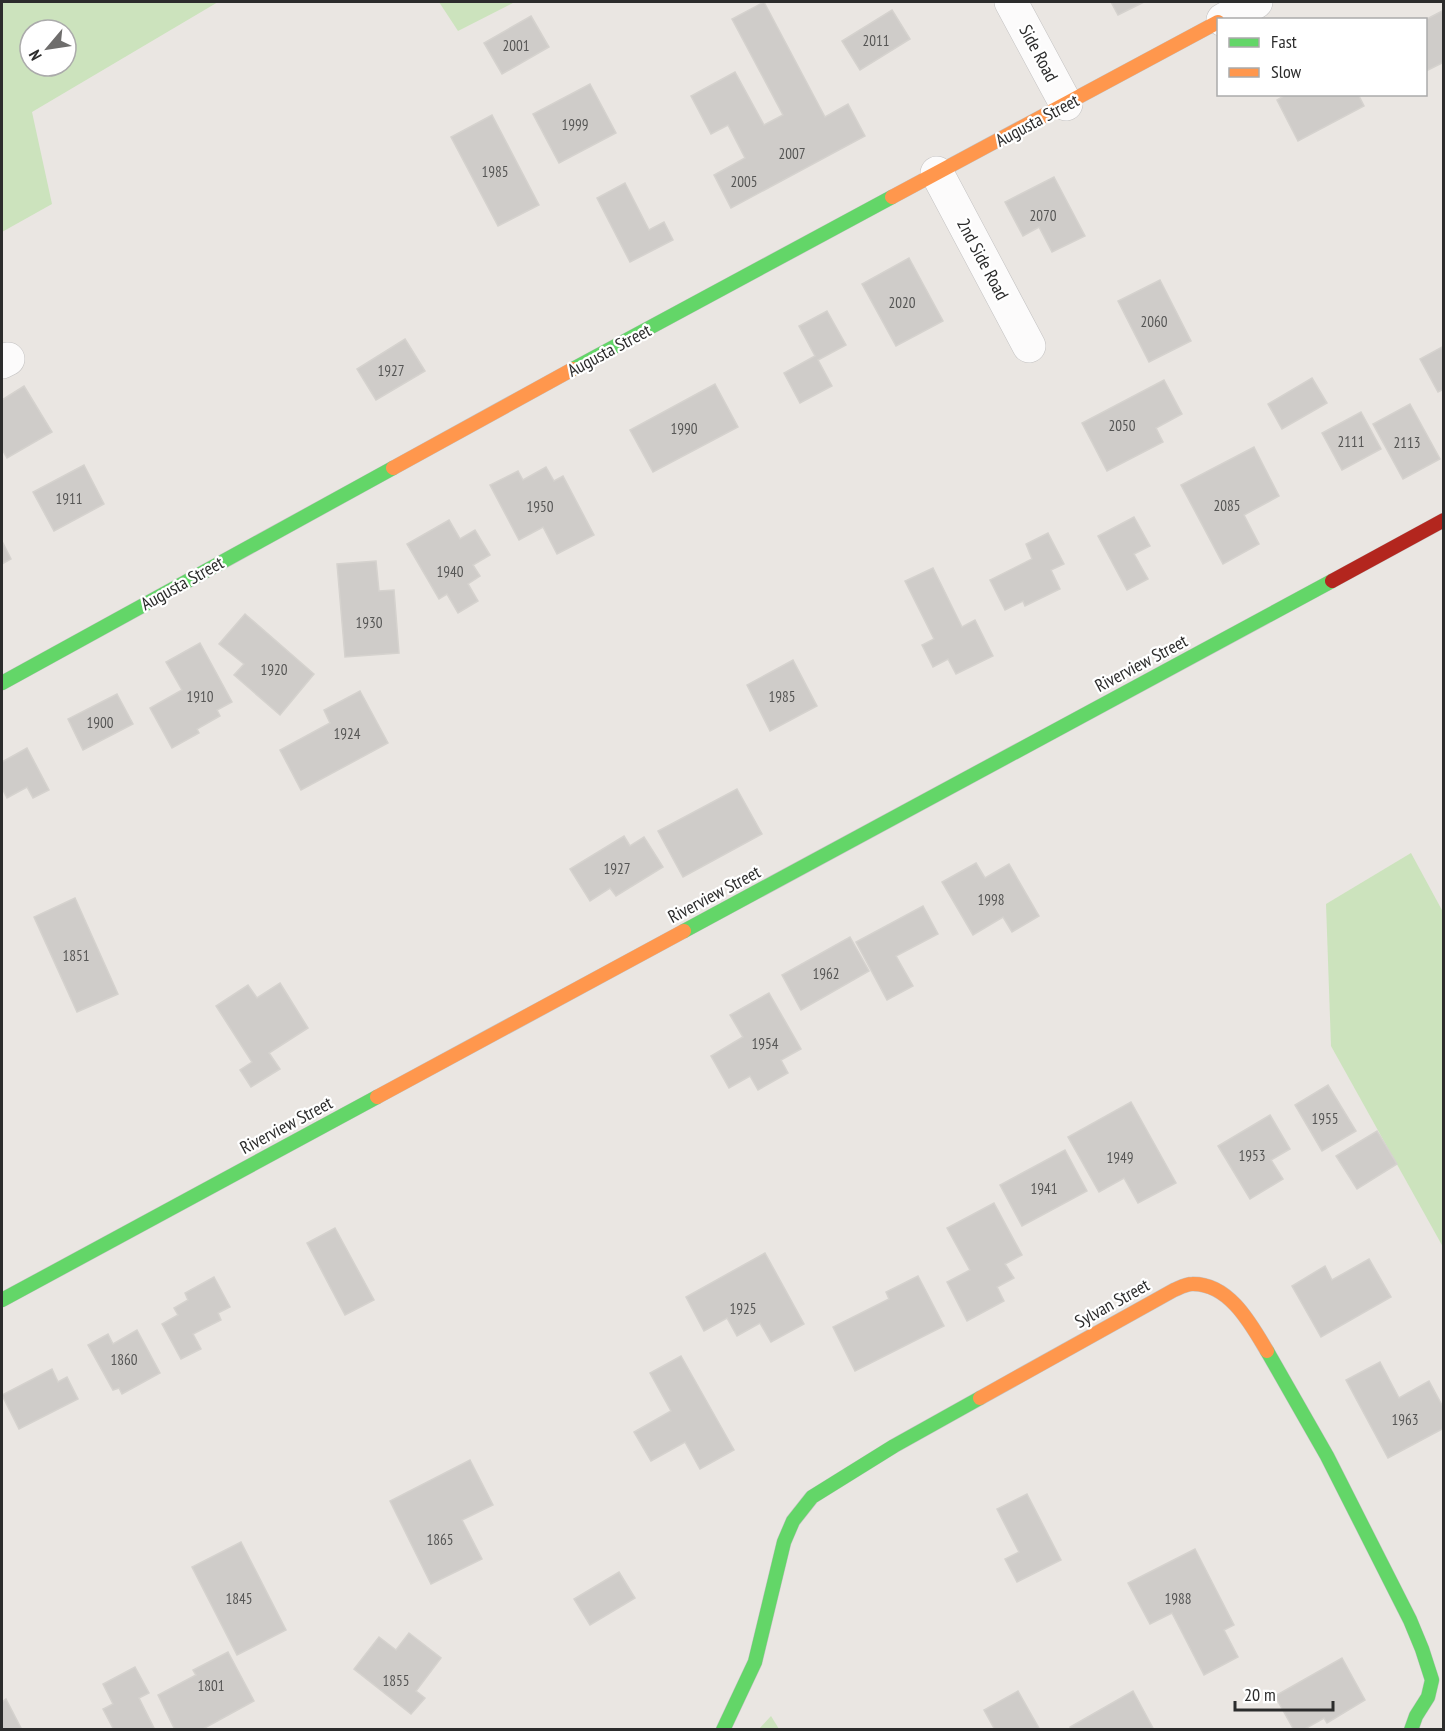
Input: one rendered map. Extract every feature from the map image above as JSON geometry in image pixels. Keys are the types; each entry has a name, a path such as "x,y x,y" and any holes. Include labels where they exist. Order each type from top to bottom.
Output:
{"street":[{"name":"Side Road","path":"1011,2 1066,104"},
{"path":"1227,18 1256,2"},
{"name":"Augusta Street","path":"2,683 561,375 1217,23"},
{"name":"2nd Side Road","path":"937,173 1029,346"},
{"name":"Riverview Street","path":"2,1300 1443,520"},
{"name":"Sylvan Street","path":"723,1730 755,1662 784,1542 793,1521 812,1497 904,1440 1174,1290 1191,1284 1214,1288 1231,1300 1256,1333 1327,1456 1410,1620 1422,1649 1432,1680 1425,1711"}],"green space":[{"path":"2,2 218,2 32,112 52,204 2,232"},
{"path":"439,2 515,2 458,31"},
{"path":"1411,853 1443,912 1443,1247 1331,1046 1326,904"},
{"path":"771,1716 779,1729 759,1729"}],"building":[{"path":"764,2 825,117 848,104 865,136 731,208 714,175 745,158 728,125 711,134 691,96 735,72 764,125 783,115 732,19"},
{"path":"1111,2 1144,2 1118,15"},
{"path":"892,10 910,39 860,70 842,41"},
{"path":"1444,10 1444,62 1427,70 1427,19"},
{"path":"531,16 549,47 502,74 484,43"},
{"path":"590,84 616,133 559,163 533,114"},
{"path":"1284,96 1359,96 1364,106 1298,141 1277,100"},
{"path":"492,115 539,205 498,226 451,137"},
{"path":"1054,177 1085,236 1052,252 1039,227 1023,236 1005,202"},
{"path":"625,183 649,230 664,222 673,240 630,262 597,198"},
{"path":"909,258 943,321 896,346 862,284"},
{"path":"1160,280 1191,341 1149,362 1118,301"},
{"path":"827,311 846,345 818,360 832,386 800,403 784,373 815,356 799,326"},
{"path":"405,339 425,371 376,400 357,369"},
{"path":"1444,346 1444,389 1438,392 1420,359"},
{"path":"1312,378 1327,403 1282,429 1268,404"},
{"path":"1164,380 1182,414 1156,428 1163,442 1107,471 1082,423"},
{"path":"715,384 738,427 653,472 630,430"},
{"path":"24,386 52,432 7,458 2,449 2,400"},
{"path":"1410,404 1440,459 1403,479 1373,424"},
{"path":"1361,412 1381,449 1342,470 1322,433"},
{"path":"1254,447 1279,496 1244,515 1259,544 1223,564 1181,485"},
{"path":"84,465 104,504 54,531 33,492"},
{"path":"546,467 554,481 563,476 594,535 557,554 543,527 519,540 490,485 518,471 523,480"},
{"path":"1134,517 1150,546 1134,554 1148,579 1127,590 1098,536"},
{"path":"449,520 460,539 475,530 490,555 473,565 480,576 468,584 478,601 458,613 447,594 439,599 407,544"},
{"path":"1048,533 1064,564 1051,570 1060,589 1025,606 1023,601 1005,610 990,580 1032,559 1026,544"},
{"path":"2,541 11,559 2,564"},
{"path":"376,561 379,591 394,590 399,653 345,657 337,564"},
{"path":"933,568 962,627 975,620 993,656 956,674 948,659 933,667 922,645 934,639 905,581"},
{"path":"245,614 314,674 280,715 234,675 244,664 219,644"},
{"path":"200,643 232,702 217,710 220,716 197,729 199,733 172,748 150,708 182,690 166,662"},
{"path":"793,660 817,706 770,731 747,685"},
{"path":"360,691 388,743 301,790 280,750 330,723 324,710"},
{"path":"117,694 133,724 83,750 68,719"},
{"path":"27,748 49,790 33,798 27,787 7,798 2,788 2,762"},
{"path":"737,789 762,834 683,877 658,831"},
{"path":"624,836 630,846 644,837 663,867 616,896 610,888 590,901 570,869"},
{"path":"976,863 985,878 1009,864 1039,916 1012,932 1003,917 973,935 942,882"},
{"path":"75,898 118,994 77,1012 34,917"},
{"path":"923,906 938,934 896,956 913,986 887,1000 856,942"},
{"path":"850,937 869,971 801,1010 782,975"},
{"path":"280,983 308,1028 269,1053 280,1069 251,1087 240,1070 252,1062 216,1006 248,985 257,998"},
{"path":"769,993 801,1049 781,1060 788,1073 758,1090 750,1076 729,1088 711,1056 743,1037 730,1015"},
{"path":"1328,1085 1356,1131 1322,1151 1295,1105"},
{"path":"1131,1102 1176,1183 1138,1203 1124,1178 1099,1192 1068,1137"},
{"path":"1270,1115 1290,1149 1271,1160 1283,1179 1250,1199 1218,1146"},
{"path":"1377,1131 1397,1164 1357,1189 1336,1156"},
{"path":"1065,1150 1087,1191 1022,1226 1000,1185"},
{"path":"994,1203 1022,1255 1005,1264 1014,1278 997,1287 1004,1301 967,1321 947,1282 970,1270 947,1228"},
{"path":"335,1228 374,1300 345,1315 307,1243"},
{"path":"765,1253 804,1324 771,1342 760,1323 737,1336 727,1318 704,1331 686,1297"},
{"path":"1369,1259 1391,1297 1321,1337 1292,1286 1325,1266 1332,1280"},
{"path":"918,1276 944,1326 855,1371 833,1327 889,1299 886,1292"},
{"path":"214,1277 230,1307 218,1313 221,1320 193,1334 201,1349 181,1359 162,1324 178,1315 174,1308 188,1300 185,1293"},
{"path":"137,1330 160,1373 122,1394 119,1388 113,1390 88,1345 108,1334 113,1344"},
{"path":"681,1356 734,1450 700,1469 685,1442 651,1461 634,1432 671,1411 650,1373"},
{"path":"1380,1362 1399,1398 1429,1381 1444,1409 1444,1428 1388,1458 1346,1380"},
{"path":"52,1369 58,1382 67,1377 78,1399 19,1429 2,1395"},
{"path":"470,1460 493,1505 462,1520 482,1559 431,1584 390,1501"},
{"path":"1027,1494 1061,1560 1017,1582 1005,1559 1019,1552 997,1509"},
{"path":"241,1542 286,1630 237,1655 192,1567"},
{"path":"1195,1549 1234,1625 1224,1630 1238,1657 1204,1675 1172,1613 1150,1624 1128,1583"},
{"path":"619,1572 635,1598 590,1625 574,1599"},
{"path":"409,1633 441,1658 416,1691 425,1698 411,1714 354,1669 379,1637 396,1650"},
{"path":"228,1652 254,1701 201,1730 175,1730 158,1695 196,1675 193,1670"},
{"path":"1342,1658 1365,1700 1327,1723 1324,1718 1303,1730 1294,1730 1275,1696"},
{"path":"135,1667 149,1693 139,1698 155,1730 114,1730 103,1709 113,1704 103,1684"},
{"path":"1018,1691 1040,1730 995,1730 984,1710"},
{"path":"1133,1691 1154,1730 1071,1730 1070,1727"},
{"path":"6,1699 22,1730 2,1730 2,1702"}],"traffic: fast":[{"path":"573,369 892,197"},
{"path":"2,683 393,468"},
{"path":"684,931 1332,581"},
{"path":"2,1300 377,1097"},
{"path":"1267,1351 1327,1456 1410,1620 1422,1649 1432,1680 1428,1697 1416,1716 1411,1730"},
{"path":"723,1730 755,1662 784,1542 793,1521 812,1497 894,1446 980,1398"}],"traffic: slow":[{"path":"892,197 1217,23"},
{"path":"393,468 573,369"},
{"path":"377,1097 684,931"},
{"path":"980,1398 1174,1290 1190,1284 1205,1285 1228,1298 1246,1318 1267,1351"}],"traffic: jam":[{"path":"1332,581 1444,520"}]}
